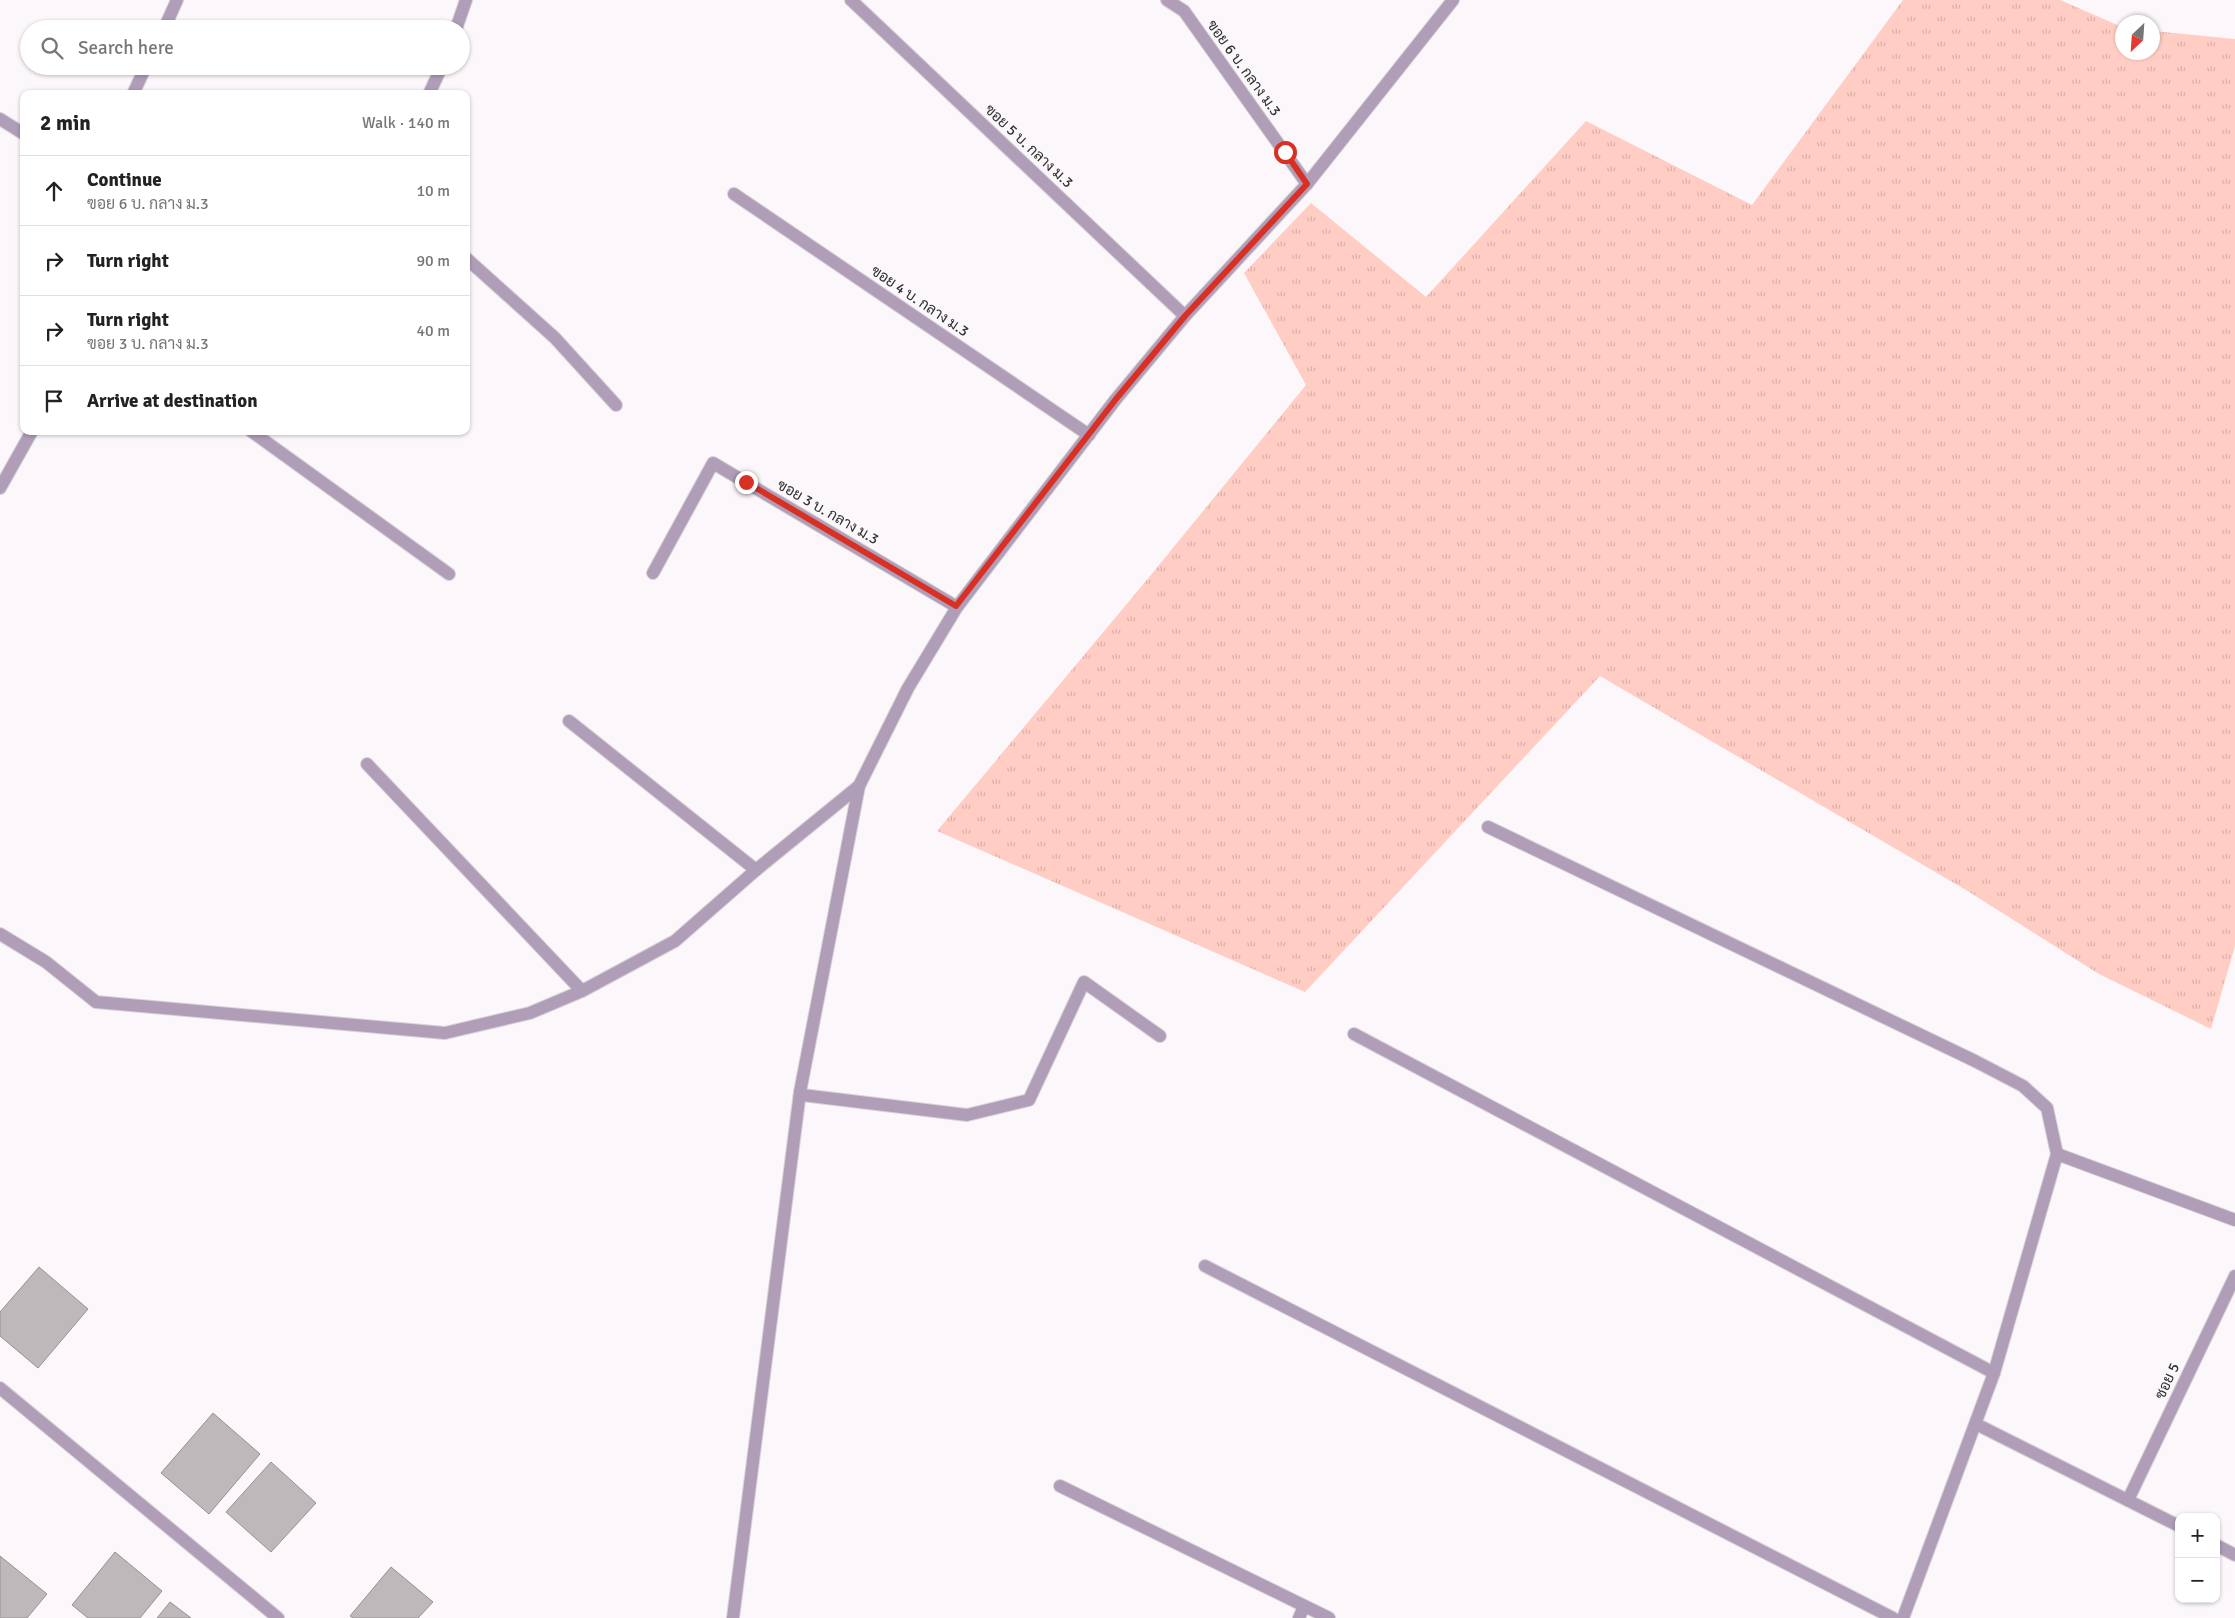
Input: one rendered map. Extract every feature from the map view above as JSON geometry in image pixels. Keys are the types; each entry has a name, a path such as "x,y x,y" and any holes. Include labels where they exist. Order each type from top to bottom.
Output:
{"street":[{"path":"168,20 177,0"},
{"path":"459,20 466,0"},
{"name":"ฃอย 5 บ. กลาง ม.3","path":"850,0 1185,316"},
{"name":"ฃอย 6 บ. กลาง ม.3","path":"1168,0 1184,11 1307,184"},
{"path":"733,1618 800,1092 859,786 908,688 956,606 1089,435 1185,316 1307,184 1453,0"},
{"path":"136,90 142,75"},
{"path":"431,90 438,75"},
{"path":"0,119 20,132"},
{"name":"ฃอย 4 บ. กลาง ม.3","path":"734,194 1089,435"},
{"path":"470,262 555,338 616,404"},
{"path":"0,488 30,435"},
{"path":"258,435 449,574"},
{"name":"ฃอย 3 บ. กลาง ม.3","path":"653,573 713,463 956,606"},
{"path":"569,721 756,870"},
{"path":"367,764 582,991"},
{"path":"0,934 46,962 96,1002 445,1034 530,1013 582,991 675,941 756,870 859,786"},
{"path":"1488,827 2023,1086 2047,1108 2057,1154 1994,1373 1903,1618"},
{"path":"800,1092 802,1095 967,1116 1029,1100 1084,982 1160,1036"},
{"path":"1354,1034 1994,1373"},
{"path":"2057,1154 2235,1220"},
{"path":"1205,1266 1893,1618"},
{"name":"ซอย 5","path":"2128,1500 2235,1276"},
{"path":"0,1388 270,1616"},
{"path":"1976,1424 2175,1524"},
{"path":"1060,1486 1329,1618"},
{"path":"2220,1547 2235,1555"},
{"path":"1299,1618 1304,1606"}],"green space":[{"path":"1903,0 2060,0 2115,24 2115,60 2160,60 2160,32 2235,39 2235,946 2211,1029 2099,974 1966,890 1600,676 1305,992 937,831 1146,581 1306,385 1244,273 1311,203 1426,297 1586,121 1752,205"}],"building":[{"path":"39,1267 88,1309 38,1368 0,1336 0,1312"},
{"path":"213,1413 260,1454 209,1514 161,1473"},
{"path":"271,1462 316,1503 271,1552 226,1512"},
{"path":"115,1552 162,1591 140,1618 88,1618 72,1605"},
{"path":"0,1556 47,1594 27,1618 0,1618"},
{"path":"391,1567 433,1602 418,1618 353,1618 350,1616"},
{"path":"170,1602 191,1618 157,1618"}],"route":[{"path":"746,482 956,606 1116,399 1185,316 1307,184 1285,152"}]}
